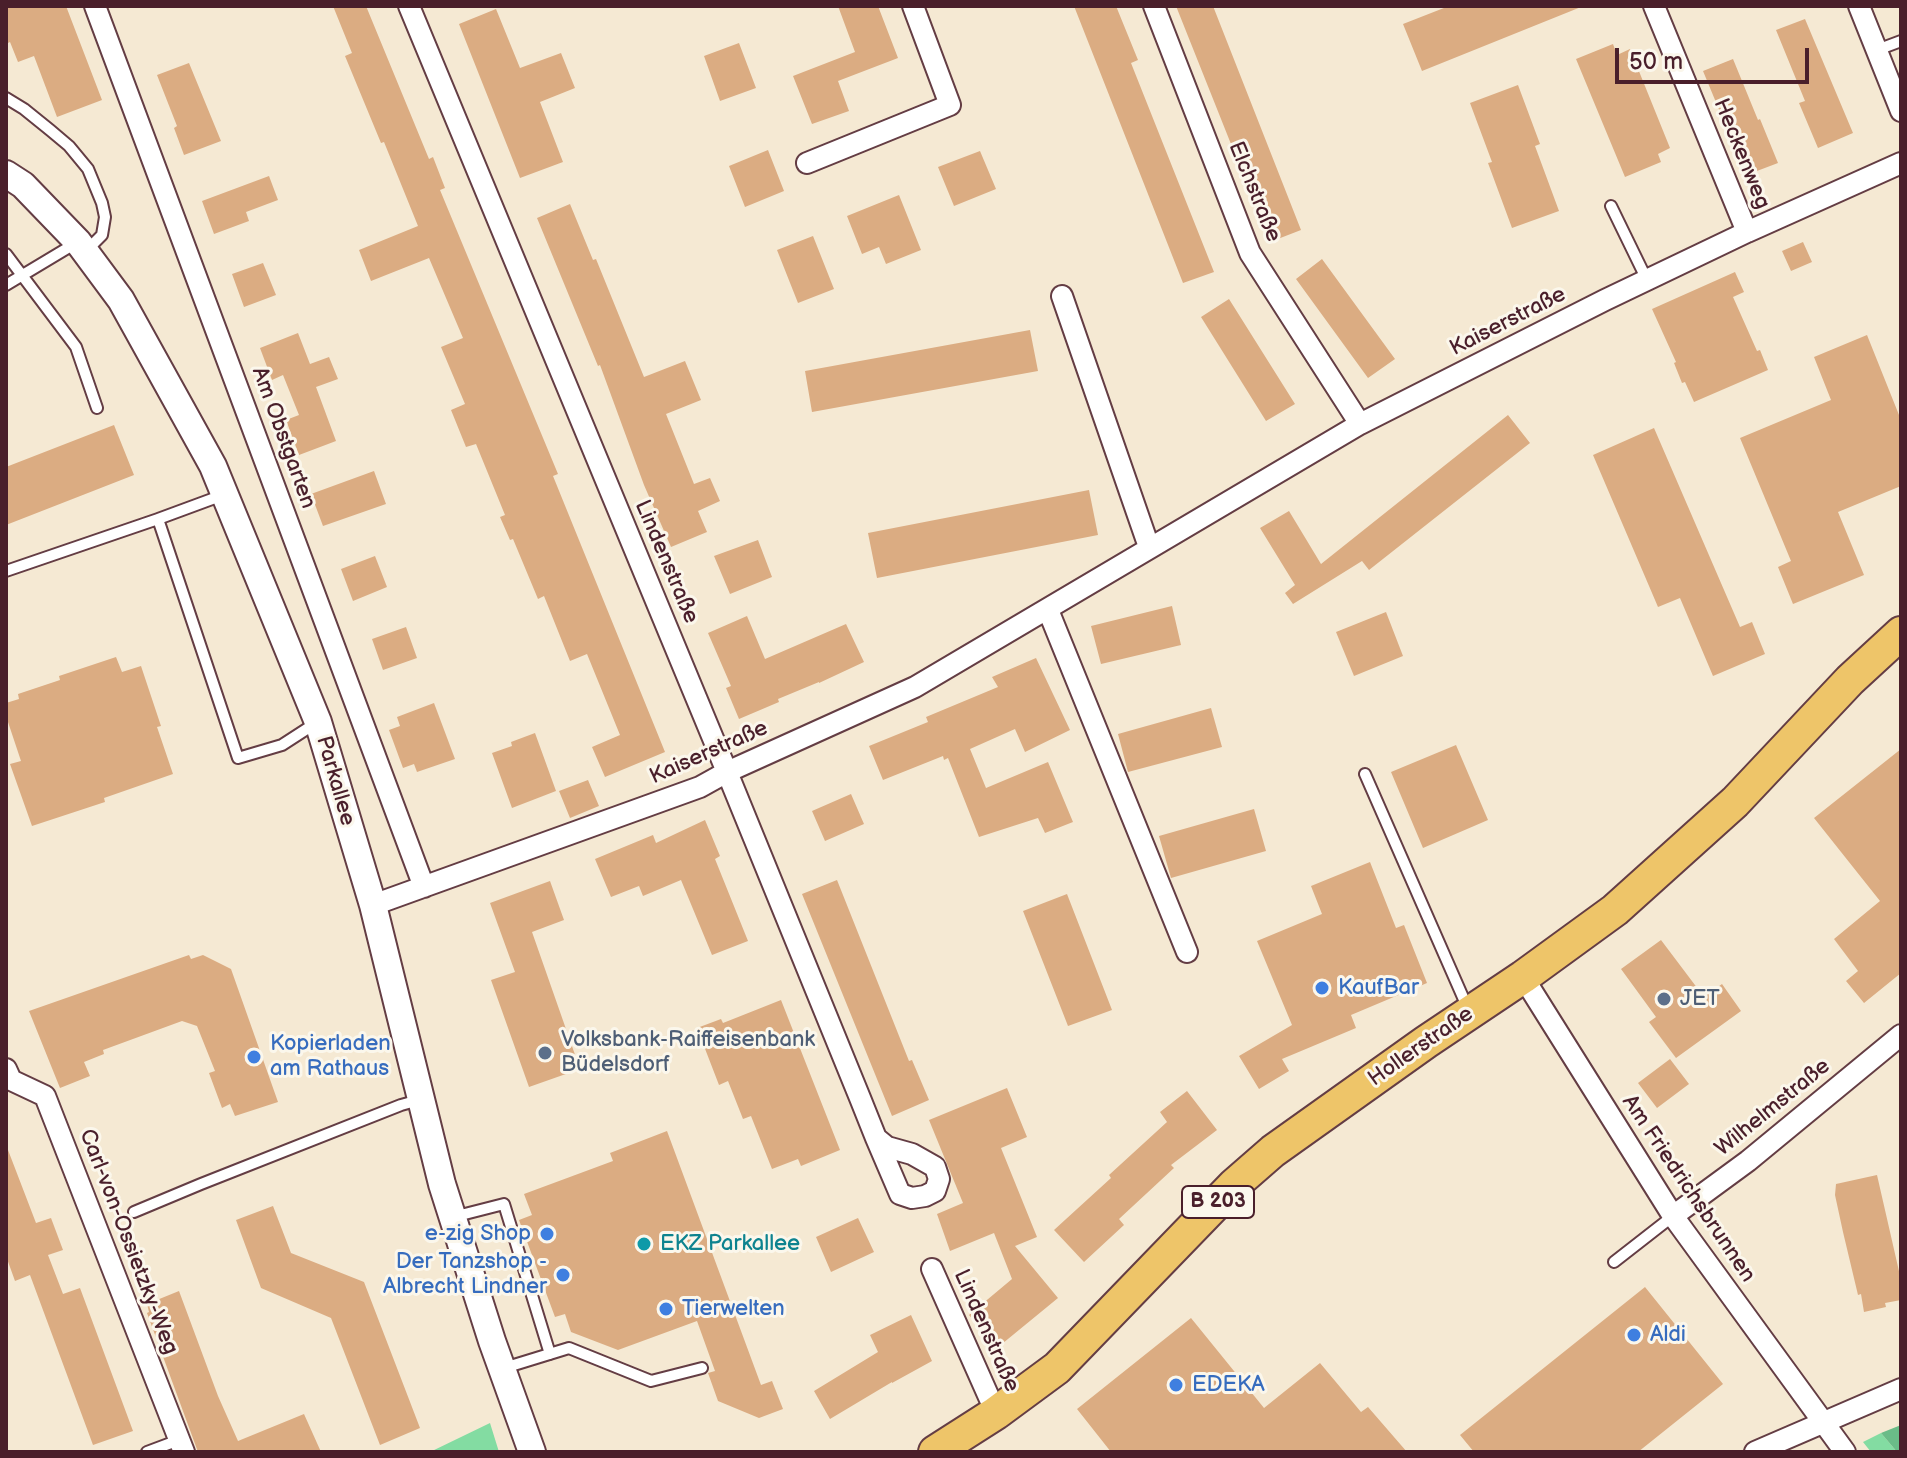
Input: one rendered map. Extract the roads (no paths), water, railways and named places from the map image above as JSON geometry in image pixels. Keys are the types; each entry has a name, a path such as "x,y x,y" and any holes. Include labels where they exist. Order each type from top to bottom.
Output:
{"main road":[{"name":"Hollerstraße","path":"935,1452 996,1413 1057,1368 1234,1185 1273,1151 1615,910 1735,802 1850,680 1901,633"}],"street":[{"name":"Am Obstgarten","path":"95,6 424,887"},
{"name":"Lindenstraße","path":"409,6 876,1138"},
{"path":"807,163 950,105 913,6"},
{"name":"Elchstraße","path":"1154,6 1250,253 1360,424"},
{"name":"Heckenweg","path":"1654,6 1747,232"},
{"path":"1859,6 1901,111"},
{"name":"Kaiserstraße","path":"373,905 700,787 915,687 1360,424 1566,319 1747,232 1901,163"},
{"name":"Parkallee","path":"6,174 23,185 81,247 121,300 213,466 225,494 318,722 373,905 442,1184 532,1452"},
{"path":"1062,296 1149,547"},
{"path":"1048,610 1187,952"},
{"name":"Am Friedrichsbrunnen","path":"1523,977 1673,1216 1845,1452"},
{"name":"Wilhelmstraße","path":"1673,1216 1748,1161 1901,1035"},
{"name":"Carl-von-Ossietzky-Weg","path":"6,1069 11,1080 45,1096 181,1446"},
{"name":"Lindenstraße","path":"932,1269 996,1413"},
{"path":"1755,1452 1901,1389"}],"lane":[{"path":"1877,50 1901,41"},
{"path":"6,98 69,146 88,169 105,217 102,235 6,285"},
{"path":"1611,206 1647,280"},
{"path":"6,254 76,347 97,408"},
{"path":"6,571 225,494"},
{"path":"158,519 238,758 282,745 318,722"},
{"path":"1365,774 1470,1013"},
{"path":"134,1212 401,1105 421,1100"},
{"path":"453,1217 504,1204 550,1354"},
{"path":"1614,1262 1673,1216"},
{"path":"502,1368 569,1348 651,1381 702,1368"},
{"path":"147,1452 181,1446"}],"place":[{"name":"KaufBar","path":"1322,988"},
{"name":"JET","path":"1664,999"},
{"name":"Volksbank-Raiffeisenbank Büdelsdorf","path":"545,1053"},
{"name":"Kopierladen am Rathaus","path":"254,1057"},
{"name":"e-zig Shop","path":"547,1234"},
{"name":"EKZ Parkallee","path":"644,1244"},
{"name":"Der Tanzshop - Albrecht Lindner","path":"563,1275"},
{"name":"Tierwelten","path":"666,1309"},
{"name":"Aldi","path":"1634,1335"},
{"name":"EDEKA","path":"1176,1385"}]}
